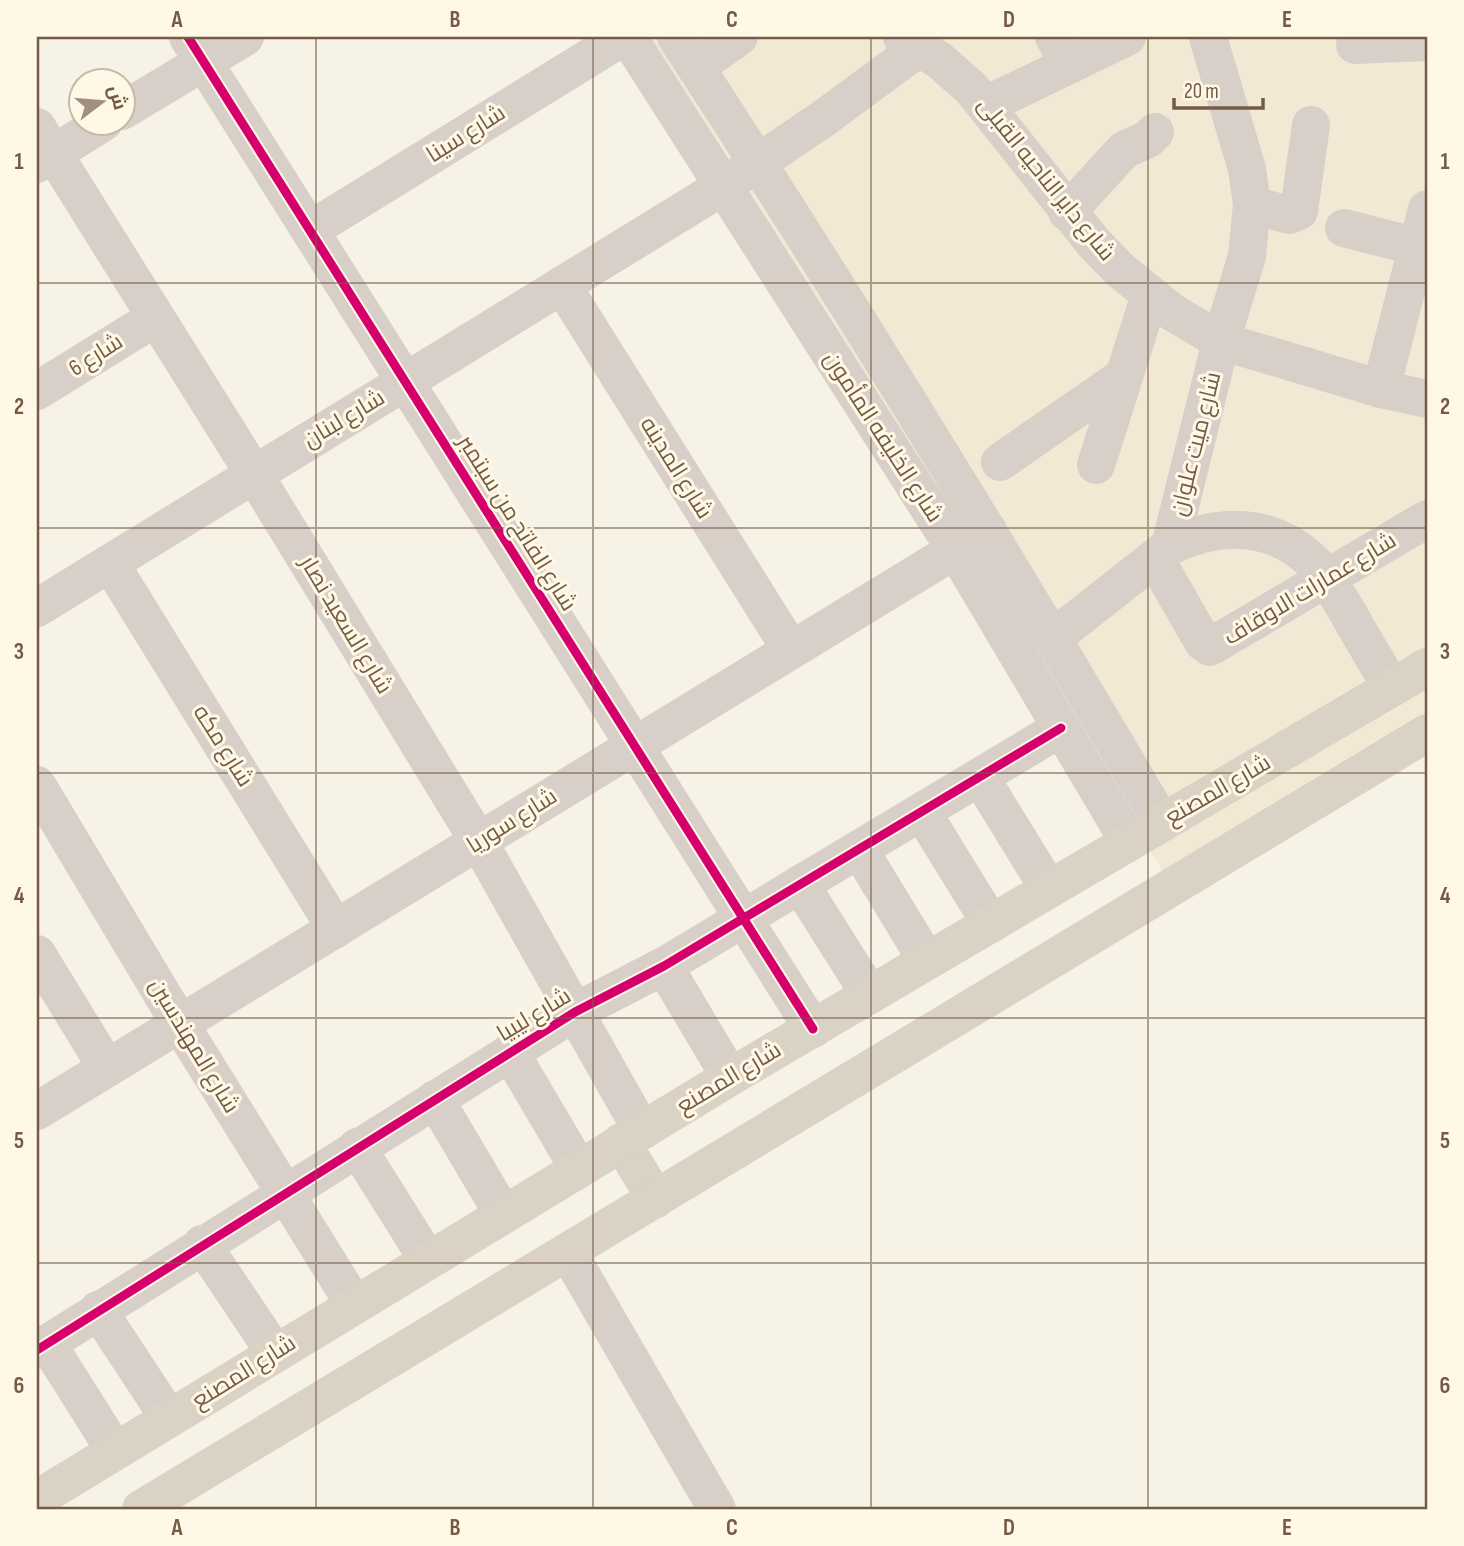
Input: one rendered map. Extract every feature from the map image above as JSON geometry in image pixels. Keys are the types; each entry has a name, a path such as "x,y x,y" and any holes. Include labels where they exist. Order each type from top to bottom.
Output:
{"main road":[{"name":"شارع المصنع","path":"39,1492 115,1451 730,1077 1427,667"},
{"path":"141,1509 1427,733"},
{"path":"632,1136 656,1199"}],"street":[{"path":"136,99 196,49 245,37"},
{"name":"شارع الخليفه المأمون","path":"625,37 956,549 1129,842"},
{"name":"شارع سينا","path":"310,230 625,37"},
{"path":"686,52 739,37"},
{"path":"986,105 1061,51 1126,37"},
{"name":"شارع ميت علوان","path":"1163,552 1247,256 1252,205 1247,169 1208,37"},
{"path":"1355,45 1410,41"},
{"name":"شارع لبنان","path":"37,608 722,187 759,163 911,42"},
{"name":"شارع داير الناحيه القبلى","path":"911,42 957,74 986,105 1067,212 1120,270 1172,312 1222,341 1427,400"},
{"name":"شارع الفاتح من سبتمبر","path":"196,49 813,1029"},
{"name":"شارع الخليفه المأمون","path":"686,52 759,163 988,530 1162,823"},
{"path":"1252,205 1289,215 1298,211 1311,125"},
{"path":"1067,212 1124,150 1148,139 1155,132"},
{"path":"42,148 71,136"},
{"name":"شارع السعيد نصار","path":"42,148 254,474 479,842 575,1012 632,1136"},
{"path":"1381,388 1427,209"},
{"path":"1344,228 1418,247"},
{"name":"شارع المدينه","path":"562,285 791,650"},
{"path":"1096,465 1150,295"},
{"name":"شارع 6","path":"37,391 155,318"},
{"path":"1000,462 1124,376"},
{"name":"شارع عمارات الاوقاف","path":"1163,552 1203,642 1210,647 1427,519"},
{"name":"شارع سوريا","path":"37,1111 988,530"},
{"path":"1053,638 1163,552 1189,537 1211,530 1255,531 1296,548 1313,562 1327,579 1392,688"},
{"name":"شارع مكه","path":"110,563 336,929"},
{"name":"شارع ليبيا","path":"42,1346 575,1012 664,966 1061,728"},
{"path":"980,777 1049,890"},
{"name":"شارع المهندسين","path":"37,785 180,1024 354,1304"},
{"path":"922,811 990,924"},
{"path":"859,849 927,961"},
{"path":"800,884 870,995"},
{"path":"37,954 107,1068"},
{"path":"664,966 730,1077"},
{"path":"510,1052 579,1168"},
{"path":"435,1099 503,1214"},
{"path":"357,1147 428,1260"},
{"path":"202,1244 275,1353"},
{"path":"568,1252 717,1509"},
{"path":"98,1310 169,1418"},
{"path":"42,1346 115,1451"}],"shaded area":[{"path":"638,37 1427,37 1427,717 1167,878"}],"cycle path":[{"path":"188,37 813,1029"},
{"path":"37,1350 575,1012 664,966 1061,728"}]}
